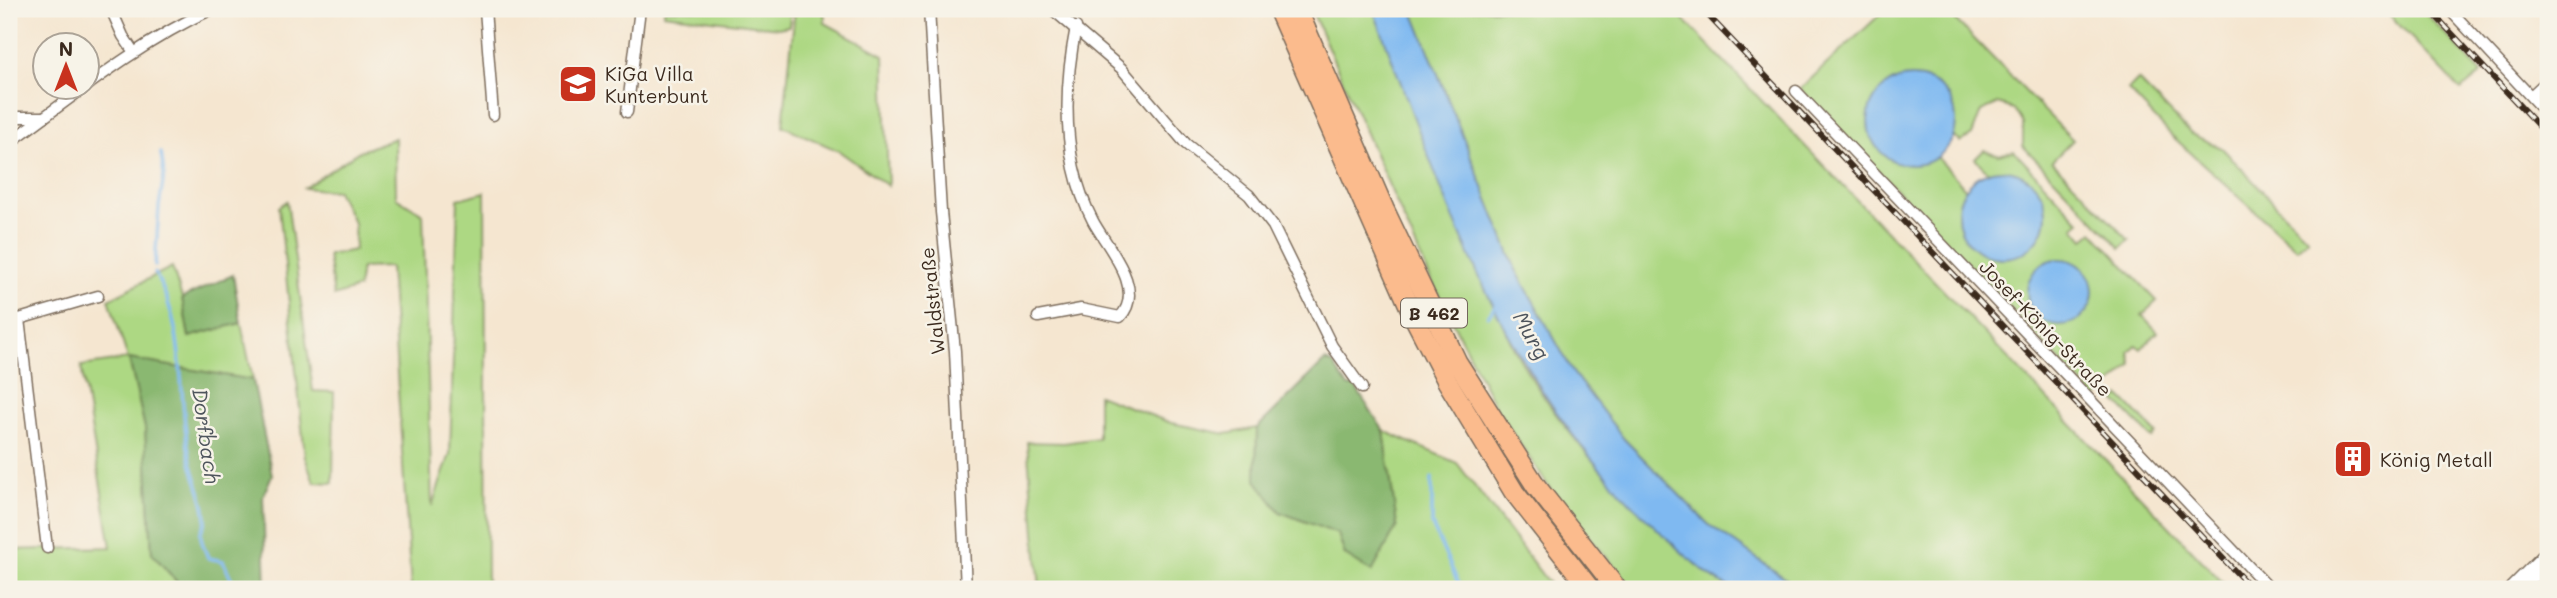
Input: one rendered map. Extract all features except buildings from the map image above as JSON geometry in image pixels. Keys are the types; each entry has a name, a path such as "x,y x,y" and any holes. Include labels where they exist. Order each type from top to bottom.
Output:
{"highway":[{"name":"B 462","path":"1278,9 1415,319 1447,381 1514,492 1590,589"},
{"name":"B 462","path":"1297,9 1384,209 1457,362 1536,486 1618,589"}],"street":[{"path":"111,9 122,36 133,51"},
{"path":"9,143 104,76 133,51 212,9"},
{"path":"485,9 494,115"},
{"path":"627,112 640,9"},
{"name":"Waldstraße","path":"929,9 941,212 955,351 966,589"},
{"path":"1052,9 1121,68 1186,144 1249,195 1273,226 1332,346 1362,388"},
{"path":"2449,9 2548,115"},
{"path":"1038,317 1081,309 1120,317 1128,295 1123,269 1093,221 1073,175 1067,72 1076,27"},
{"path":"2531,96 2548,80"},
{"name":"Josef-König-Straße","path":"1796,92 2270,589"},
{"path":"9,117 44,117"},
{"path":"47,548 14,318 98,296"},
{"path":"2516,585 2548,552"},
{"path":"2516,585 2548,570"}],"green space":[{"path":"664,9 791,9 789,26 778,28 664,14"},
{"path":"795,9 824,9 825,23 884,55 888,186 839,151 783,126"},
{"path":"1311,9 1373,9 1501,320 1521,361 1565,426 1615,486 1672,540 1733,589 1633,589 1553,493 1497,410 1429,276"},
{"path":"1412,9 1674,9 2229,589 1800,589 1791,583 1708,524 1624,439 1574,374 1516,270"},
{"path":"1886,9 1945,9 2073,140 2052,161 2129,240 2121,248 2023,146 2023,124 2014,109 1997,104 1981,111 1972,135 1961,142 1953,136 1955,118 1951,103 1942,90 1928,80 1931,160 1937,157 1966,189 1960,217 1970,244 2039,237 2044,223 2044,210 2042,198 2036,188 2027,179 2016,174 1988,172 1975,159 1984,150 1998,155 2014,151 2080,222 2074,227 2084,239 2093,232 2157,301 2142,315 2158,332 2141,349 2136,345 2129,352 2132,365 2096,398 1800,89"},
{"path":"2384,9 2422,9 2482,73 2461,90"},
{"path":"2138,80 2191,134 2222,148 2308,239 2297,249 2172,136 2128,90"},
{"path":"395,138 396,197 423,214 432,506 450,454 458,199 485,192 487,589 411,589 390,267 361,268 358,288 334,296 328,255 355,250 354,223 337,191 304,188 358,152"},
{"path":"287,201 313,391 334,392 333,483 314,482 305,457 279,207"},
{"path":"172,267 182,298 189,337 241,323 253,380 129,359 145,428 152,553 183,589 9,589 9,550 111,547 81,366 128,359 109,299"},
{"path":"233,275 241,323 189,337 182,298"},
{"path":"129,359 253,380 272,475 263,496 266,589 183,589 152,553 145,428"},
{"path":"1325,361 1333,364 1348,387 1355,387 1384,431 1397,526 1372,572 1345,555 1338,534 1280,512 1256,480 1257,428"},
{"path":"1098,395 1171,423 1226,434 1257,428 1256,480 1280,512 1338,534 1345,555 1397,526 1384,431 1457,463 1553,589 1040,589 1027,442 1064,443 1098,438"},
{"path":"2120,396 2156,433 2152,438 2115,400"}],"water":[{"name":"Murg","path":"1373,9 1412,9 1516,270 1574,374 1624,439 1708,524 1800,589 1737,590 1710,575 1649,521 1597,466 1553,407 1515,346 1452,216"},
{"path":"1912,77 1929,81 1943,90 1952,104 1956,121 1952,138 1943,152 1929,161 1912,165 1895,161 1881,152 1872,138 1868,121 1872,104 1881,90 1895,81"},
{"path":"2002,170 2019,174 2033,183 2042,197 2046,214 2042,231 2033,245 2019,254 2002,258 1985,254 1971,245 1962,231 1958,214 1962,197 1971,183 1985,174"},
{"path":"2060,259 2073,262 2083,269 2090,279 2093,292 2090,305 2083,315 2073,322 2060,325 2047,322 2037,315 2030,305 2027,292 2030,279 2037,269 2047,262"}],"waterway":[{"name":"Dorfbach","path":"155,266 164,175 161,153"},
{"name":"Dorfbach","path":"155,273 166,295 173,319 187,438 205,511 202,541 208,558 223,561 236,589"},
{"path":"1488,316 1495,306"},
{"path":"1432,478 1432,525 1461,589"}],"railway":[{"path":"1702,9 2252,589"},
{"path":"2429,9 2548,136"}],"place":[{"name":"KiGa Villa Kunterbunt","path":"578,84"},
{"name":"König Metall","path":"2353,459"}]}
